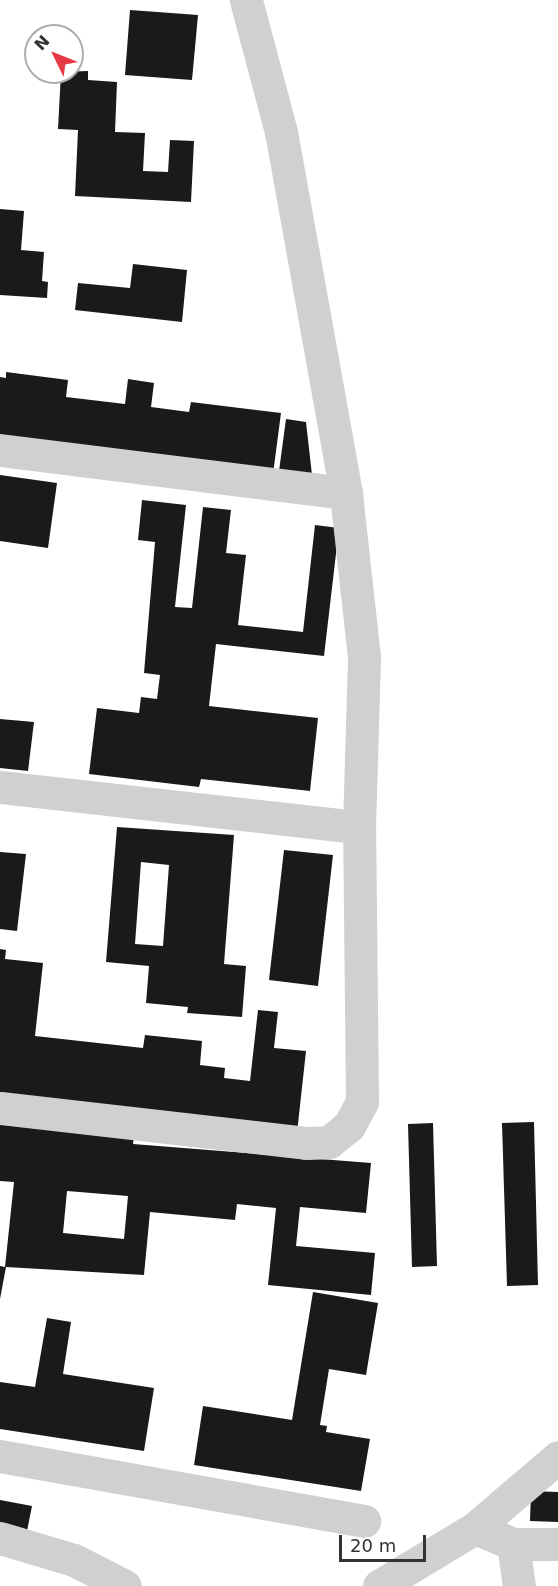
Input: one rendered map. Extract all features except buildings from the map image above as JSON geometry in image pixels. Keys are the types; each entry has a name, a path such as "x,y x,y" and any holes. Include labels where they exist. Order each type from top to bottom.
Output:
{"street":[{"path":"0,1108 306,1143 329,1142 349,1126 362,1102 359,826 364,657 346,493 281,132 246,0"},
{"path":"0,450 346,493"},
{"path":"0,787 359,826"},
{"path":"0,1456 364,1521"},
{"path":"379,1586 475,1528 558,1457"},
{"path":"475,1528 513,1544 558,1544"},
{"path":"0,1538 88,1576 125,1586"},
{"path":"513,1544 519,1586"}]}
